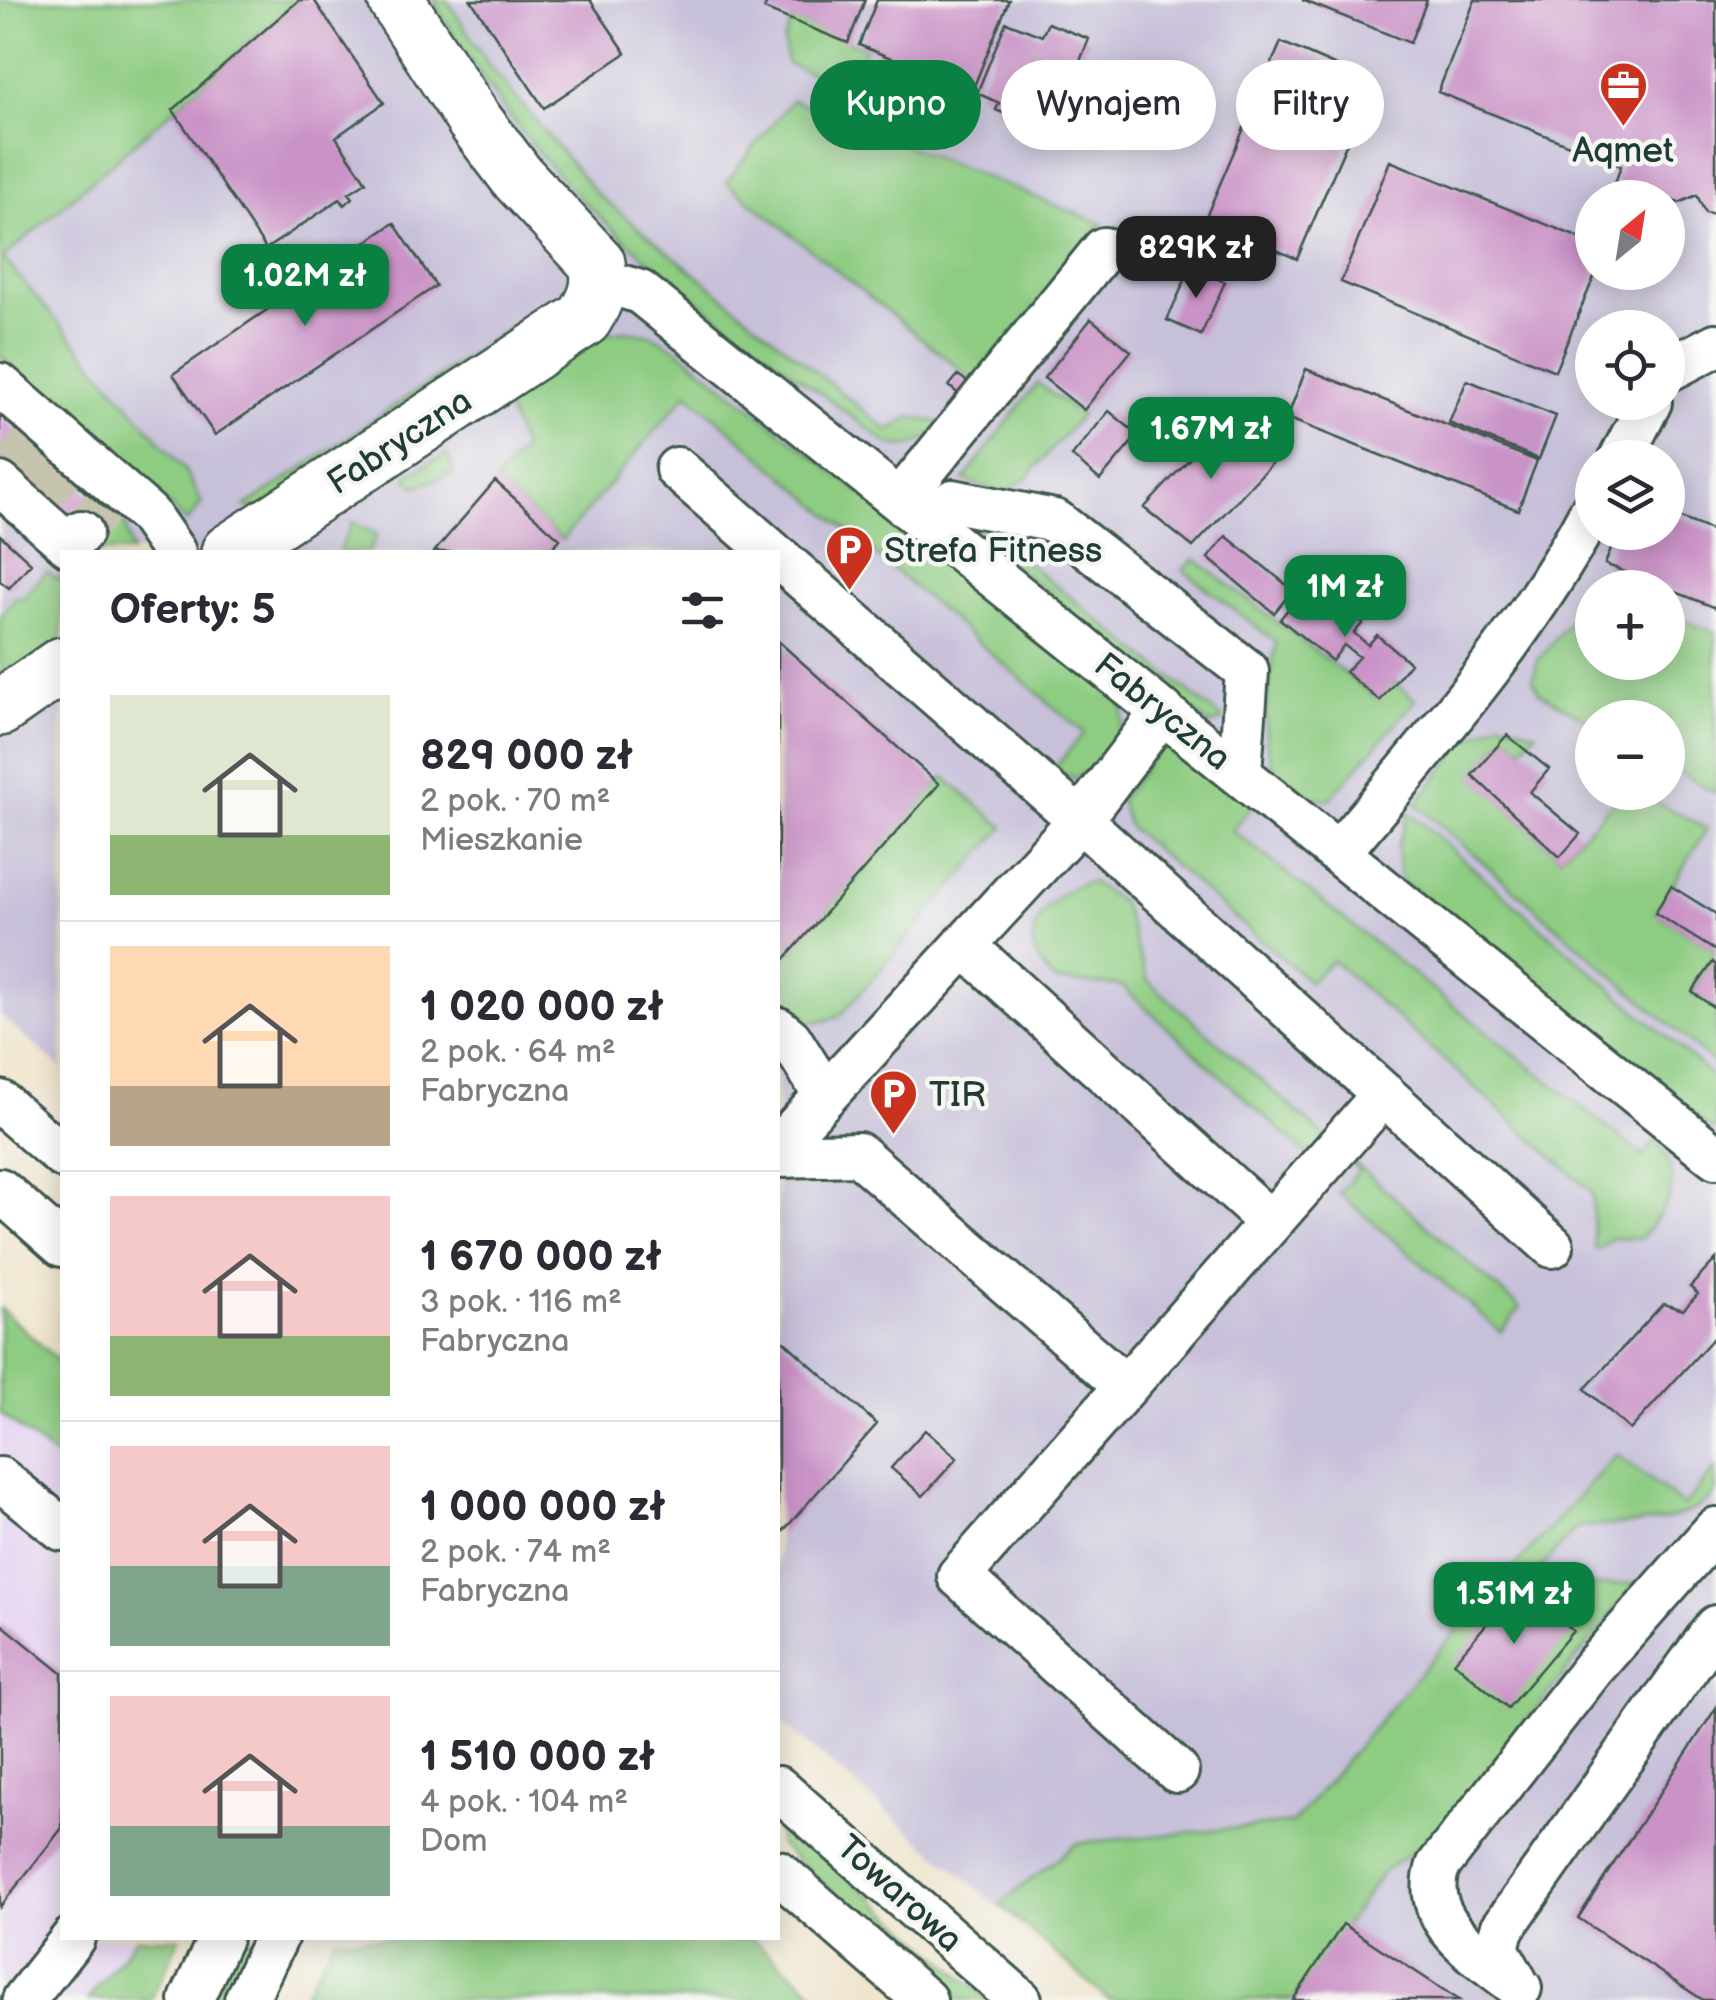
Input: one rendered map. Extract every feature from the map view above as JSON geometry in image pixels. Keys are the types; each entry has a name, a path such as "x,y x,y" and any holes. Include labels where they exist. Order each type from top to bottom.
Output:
{"main road":[{"path":"396,0 474,120 518,178 597,263 601,280"},
{"name":"Fabryczna","path":"232,550 584,319 601,280"},
{"path":"0,708 60,670"}],"street":[{"path":"916,513 1104,249"},
{"name":"Fabryczna","path":"601,280 640,292 1716,1158"},
{"path":"1685,361 1716,345"},
{"path":"676,469 769,550"},
{"path":"49,473 148,514 173,550"},
{"path":"916,513 953,501 1055,522 1247,671 1240,773"},
{"path":"1339,852 1485,677 1575,542"},
{"path":"780,559 1080,820 1552,1246"},
{"path":"780,1145 1080,820 1163,711"},
{"path":"964,946 1270,1222"},
{"path":"780,1031 790,1039 825,1095"},
{"path":"1177,1771 960,1576 1384,1094"},
{"path":"10,1111 60,1110"},
{"path":"10,1111 60,1154"},
{"path":"780,1156 858,1154 1125,1386"},
{"path":"0,1190 60,1243"},
{"path":"0,1479 60,1527"},
{"path":"1530,1994 1445,1923 1434,1906 1432,1886 1438,1866 1593,1668 1716,1529"},
{"path":"1530,1994 1504,1970 1497,1949 1502,1929 1716,1628"},
{"name":"Towarowa","path":"792,1799 1020,2000"},
{"name":"Towarowa","path":"780,1874 925,2000"},
{"path":"24,2000 71,1940"},
{"path":"191,2000 219,1940"},
{"path":"246,2000 275,1940"}],"shaded area":[{"path":"258,0 1716,0 1716,2000 1108,2000 780,1721 780,550 60,550 60,1067 0,1015 0,203"},
{"path":"0,1413 60,1460 60,1940 164,1940 136,2000 0,2000"}],"green space":[{"path":"0,0 299,0 3,258 184,469 202,503 187,522 0,356"},
{"path":"433,0 447,0 488,64 597,194 889,431 910,417 945,423 912,446 888,444 660,270 589,207 545,160 485,82"},
{"path":"792,20 866,48 858,60 810,60 810,72 787,64 784,41"},
{"path":"792,100 810,107 810,150 917,150 1103,224 976,382 726,182"},
{"path":"538,309 547,319 263,510 245,507"},
{"path":"607,333 652,335 677,349 1120,697 1123,709 1119,733 1105,755 1076,778 1052,771 1084,733 687,393 562,540 495,481 523,449 504,401"},
{"path":"1037,383 1081,415 1026,479 1001,494 964,480"},
{"path":"447,454 454,472 417,487 407,481 409,474"},
{"path":"117,513 132,550 84,550"},
{"path":"352,522 377,534 370,550 340,550"},
{"path":"976,525 1224,720 1210,725 970,529"},
{"path":"1195,559 1379,700 1394,682 1416,700 1329,800 1301,793 1283,780 1272,762 1266,741 1266,717 1276,642 1183,570"},
{"path":"47,571 57,580 60,576 60,650 0,690 0,615 17,596 22,599"},
{"path":"1575,614 1575,680 1685,680 1685,621 1716,633 1716,793 1685,776 1685,700 1575,700 1575,713 1539,692 1533,679 1538,660"},
{"path":"1501,721 1537,732 1522,747 1506,735 1473,775 1560,857 1606,810 1672,810 1707,829 1655,913 1716,951 1692,991 1716,1009 1716,1065 1416,804 1465,742"},
{"path":"1171,745 1253,804 1232,830 1643,1156 1656,1139 1670,1167 1670,1192 1660,1215 1640,1239 1612,1238 1598,1250 1594,1247 1592,1192 1332,960 1310,982 1128,826 1120,800 1156,753"},
{"path":"944,777 1004,827 840,1016 808,1021 780,1006 781,962"},
{"path":"1409,812 1716,1080 1716,1132 1400,879 1397,848"},
{"path":"1091,882 1122,903 1148,981 1520,1308 1501,1332 1339,1193 1359,1170 1329,1145 1307,1155 1122,986 1054,981 1034,951 1035,929 1053,901 1072,888"},
{"path":"0,1308 60,1362 60,1460 0,1413"},
{"path":"1617,1454 1684,1506 1716,1468 1716,1492 1688,1513 1670,1518 1577,1527 1540,1569 1538,1590 1636,1583 1437,1835 1382,1873 1293,2000 1108,2000 1000,1904 1077,1843 1293,1823 1435,1655"},
{"path":"780,1817 989,2000 954,2000 780,1846"},
{"path":"134,1940 179,1940 151,2000 87,2000"},
{"path":"239,1940 258,1940 229,2000 211,2000"},
{"path":"334,1940 753,1940 824,2000 300,2000"}],"building":[{"path":"299,0 314,0 384,103 336,137 366,182 349,193 353,198 344,205 340,199 266,249 173,110"},
{"path":"471,0 590,0 626,53 544,108"},
{"path":"768,0 865,0 848,43 764,9"},
{"path":"877,0 1009,0 981,69 981,60 896,60 859,45"},
{"path":"1302,0 1427,0 1410,43"},
{"name":"Aqmet","path":"1475,0 1716,0 1716,215 1705,213 1697,195 1685,200 1685,180 1616,180 1621,166 1438,92"},
{"path":"1006,22 1042,36 1048,23 1089,39 1080,60 1001,60 1001,112 996,110 999,103 981,95 981,83"},
{"path":"1281,42 1322,60 1273,60"},
{"path":"1236,147 1236,150 1344,150 1297,259 1205,219"},
{"path":"1390,161 1575,236 1575,290 1589,290 1580,310 1575,310 1575,323 1555,371 1341,282"},
{"path":"394,223 436,286 215,435 173,374"},
{"path":"1191,267 1225,282 1201,335 1167,320"},
{"path":"1091,319 1131,351 1084,410 1044,378"},
{"path":"1306,369 1537,461 1518,510 1287,418"},
{"path":"958,375 971,384 961,396 949,386"},
{"path":"1467,380 1556,416 1539,459 1449,423"},
{"path":"0,404 8,411 2,417 113,517 91,542 0,460"},
{"path":"1109,411 1138,435 1100,480 1072,456"},
{"path":"1230,415 1276,459 1193,547 1144,508"},
{"path":"495,481 560,539 551,550 436,550"},
{"path":"1685,520 1716,532 1716,608 1685,596 1685,570 1620,570 1605,564 1611,550 1685,550"},
{"path":"0,535 31,563 9,588 0,581"},
{"path":"1226,536 1293,590 1274,613 1208,558"},
{"path":"1312,581 1363,623 1354,633 1368,645 1377,635 1410,663 1380,701 1345,672 1359,657 1344,645 1332,661 1280,619"},
{"path":"780,643 939,784 780,962"},
{"path":"1507,735 1549,769 1530,792 1580,834 1560,857 1472,775"},
{"path":"1671,886 1716,914 1716,951 1655,913"},
{"path":"1713,962 1716,965 1716,1009 1692,992"},
{"path":"1716,1259 1716,1335 1630,1430 1585,1389 1663,1304 1683,1310 1698,1294 1690,1287"},
{"path":"780,1338 877,1424 780,1535"},
{"path":"925,1430 957,1458 923,1496 891,1468"},
{"path":"1520,1585 1573,1631 1508,1708 1454,1662"},
{"path":"0,1623 60,1671 60,1831 0,1907"},
{"path":"1716,1708 1716,2000 1703,2000 1578,1918"},
{"path":"1343,1924 1459,2000 1293,2000"}],"tunnel":[{"path":"9,469 31,444"},
{"path":"40,496 62,471"},
{"path":"81,532 102,507"}],"place":[{"name":"Aqmet","path":"1623,128"},
{"name":"Strefa Fitness","path":"849,592"},
{"name":"TIR","path":"894,1136"}]}
